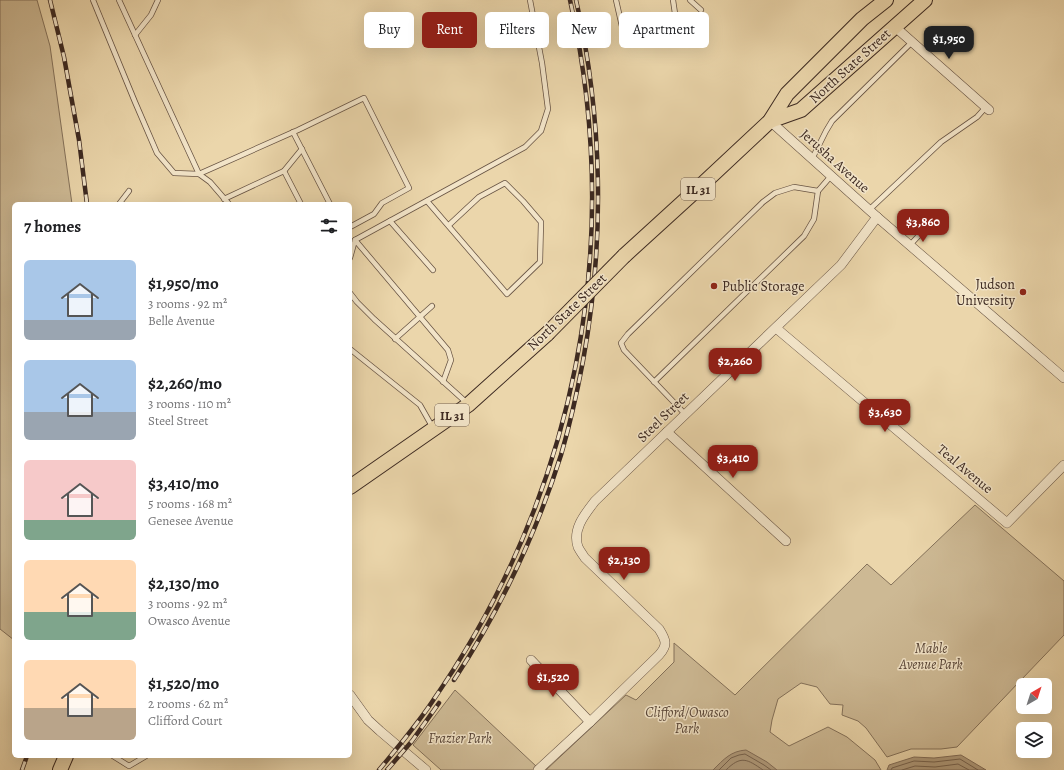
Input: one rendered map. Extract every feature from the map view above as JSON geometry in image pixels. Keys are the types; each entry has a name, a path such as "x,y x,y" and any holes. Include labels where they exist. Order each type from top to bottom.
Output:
{"main road":[{"name":"North State Street","path":"352,486 468,404 547,334 624,256 770,121 787,94 862,19 886,0"},
{"name":"North State Street","path":"770,121 801,110 925,0"},
{"path":"60,770 65,758"}],"street":[{"path":"894,26 988,108"},
{"name":"Jerusha Avenue","path":"770,121 877,217 1064,378"},
{"name":"Steel Street","path":"590,722 663,650 666,644 659,629 585,558 578,547 576,538 578,527 585,514 595,501 841,265 877,217"},
{"name":"Teal Avenue","path":"776,328 1007,523 1064,465"},
{"path":"667,432 786,541"},
{"path":"531,660 590,722 538,770"},
{"path":"352,698 368,720 426,770"}],"lane":[{"path":"93,0 135,102 158,152 174,173 199,174 364,98 409,188 382,203 374,214 352,226"},
{"path":"119,0 199,174 210,182 226,202"},
{"path":"135,35 151,15 158,0"},
{"path":"352,251 355,240 525,147 541,131 548,109 542,63 530,0"},
{"path":"616,0 626,44 678,34 673,0"},
{"path":"690,0 701,10"},
{"path":"812,159 832,121 912,42"},
{"path":"869,210 941,142 988,108"},
{"path":"293,132 329,202"},
{"path":"224,199 284,171 302,149"},
{"path":"284,171 300,202"},
{"path":"654,382 804,236 814,219 818,191 831,176"},
{"path":"427,201 507,294 540,262 541,222 504,182 479,198 449,225"},
{"path":"685,414 624,350 622,343 628,334 763,202 775,193 794,187 818,191"},
{"path":"121,202 129,191"},
{"path":"910,245 937,216"},
{"path":"390,221 433,270"},
{"path":"355,240 448,350 451,360 443,382"},
{"path":"352,296 396,339 468,404"},
{"path":"396,339 432,306"},
{"path":"352,351 420,405 434,428"},
{"path":"116,758 129,766 143,758"}],"green space":[{"path":"0,0 37,0 50,46 72,202 12,202 12,638 0,629"},
{"name":"Mable Avenue Park","path":"975,505 1064,581 1064,635 1023,678 1016,678 1016,685 957,747 941,749 911,749 887,757 866,728 858,721 842,715 843,705 830,704 817,687 801,683 778,699 770,732 789,746 828,727 847,737 875,760 881,770 546,770 626,695 636,700 674,662 674,643 735,695 867,564 891,585"},
{"name":"Frazier Park","path":"455,690 537,767 534,770 441,770 413,745"}],"water":[{"path":"746,750 767,762 777,770 713,770 724,759 732,754"},
{"path":"961,755 986,770 887,770 889,765 914,757 934,758"}],"railway":[{"path":"50,0 64,57 79,140 87,202"},
{"path":"379,770 426,711 482,622 522,540 553,454 576,366 588,276 592,184 586,92 570,0"},
{"path":"454,680 487,626 501,599 540,514 561,455 583,361 595,271 598,226 598,180 592,89 576,0"},
{"path":"387,770 412,741 439,703"},
{"path":"22,770 26,758"}],"place":[{"name":"Public Storage","path":"714,286"},
{"name":"Judson University","path":"1023,292"}],"park label":[{"name":"Clifford/Owasco Park","path":"687,720"}]}
